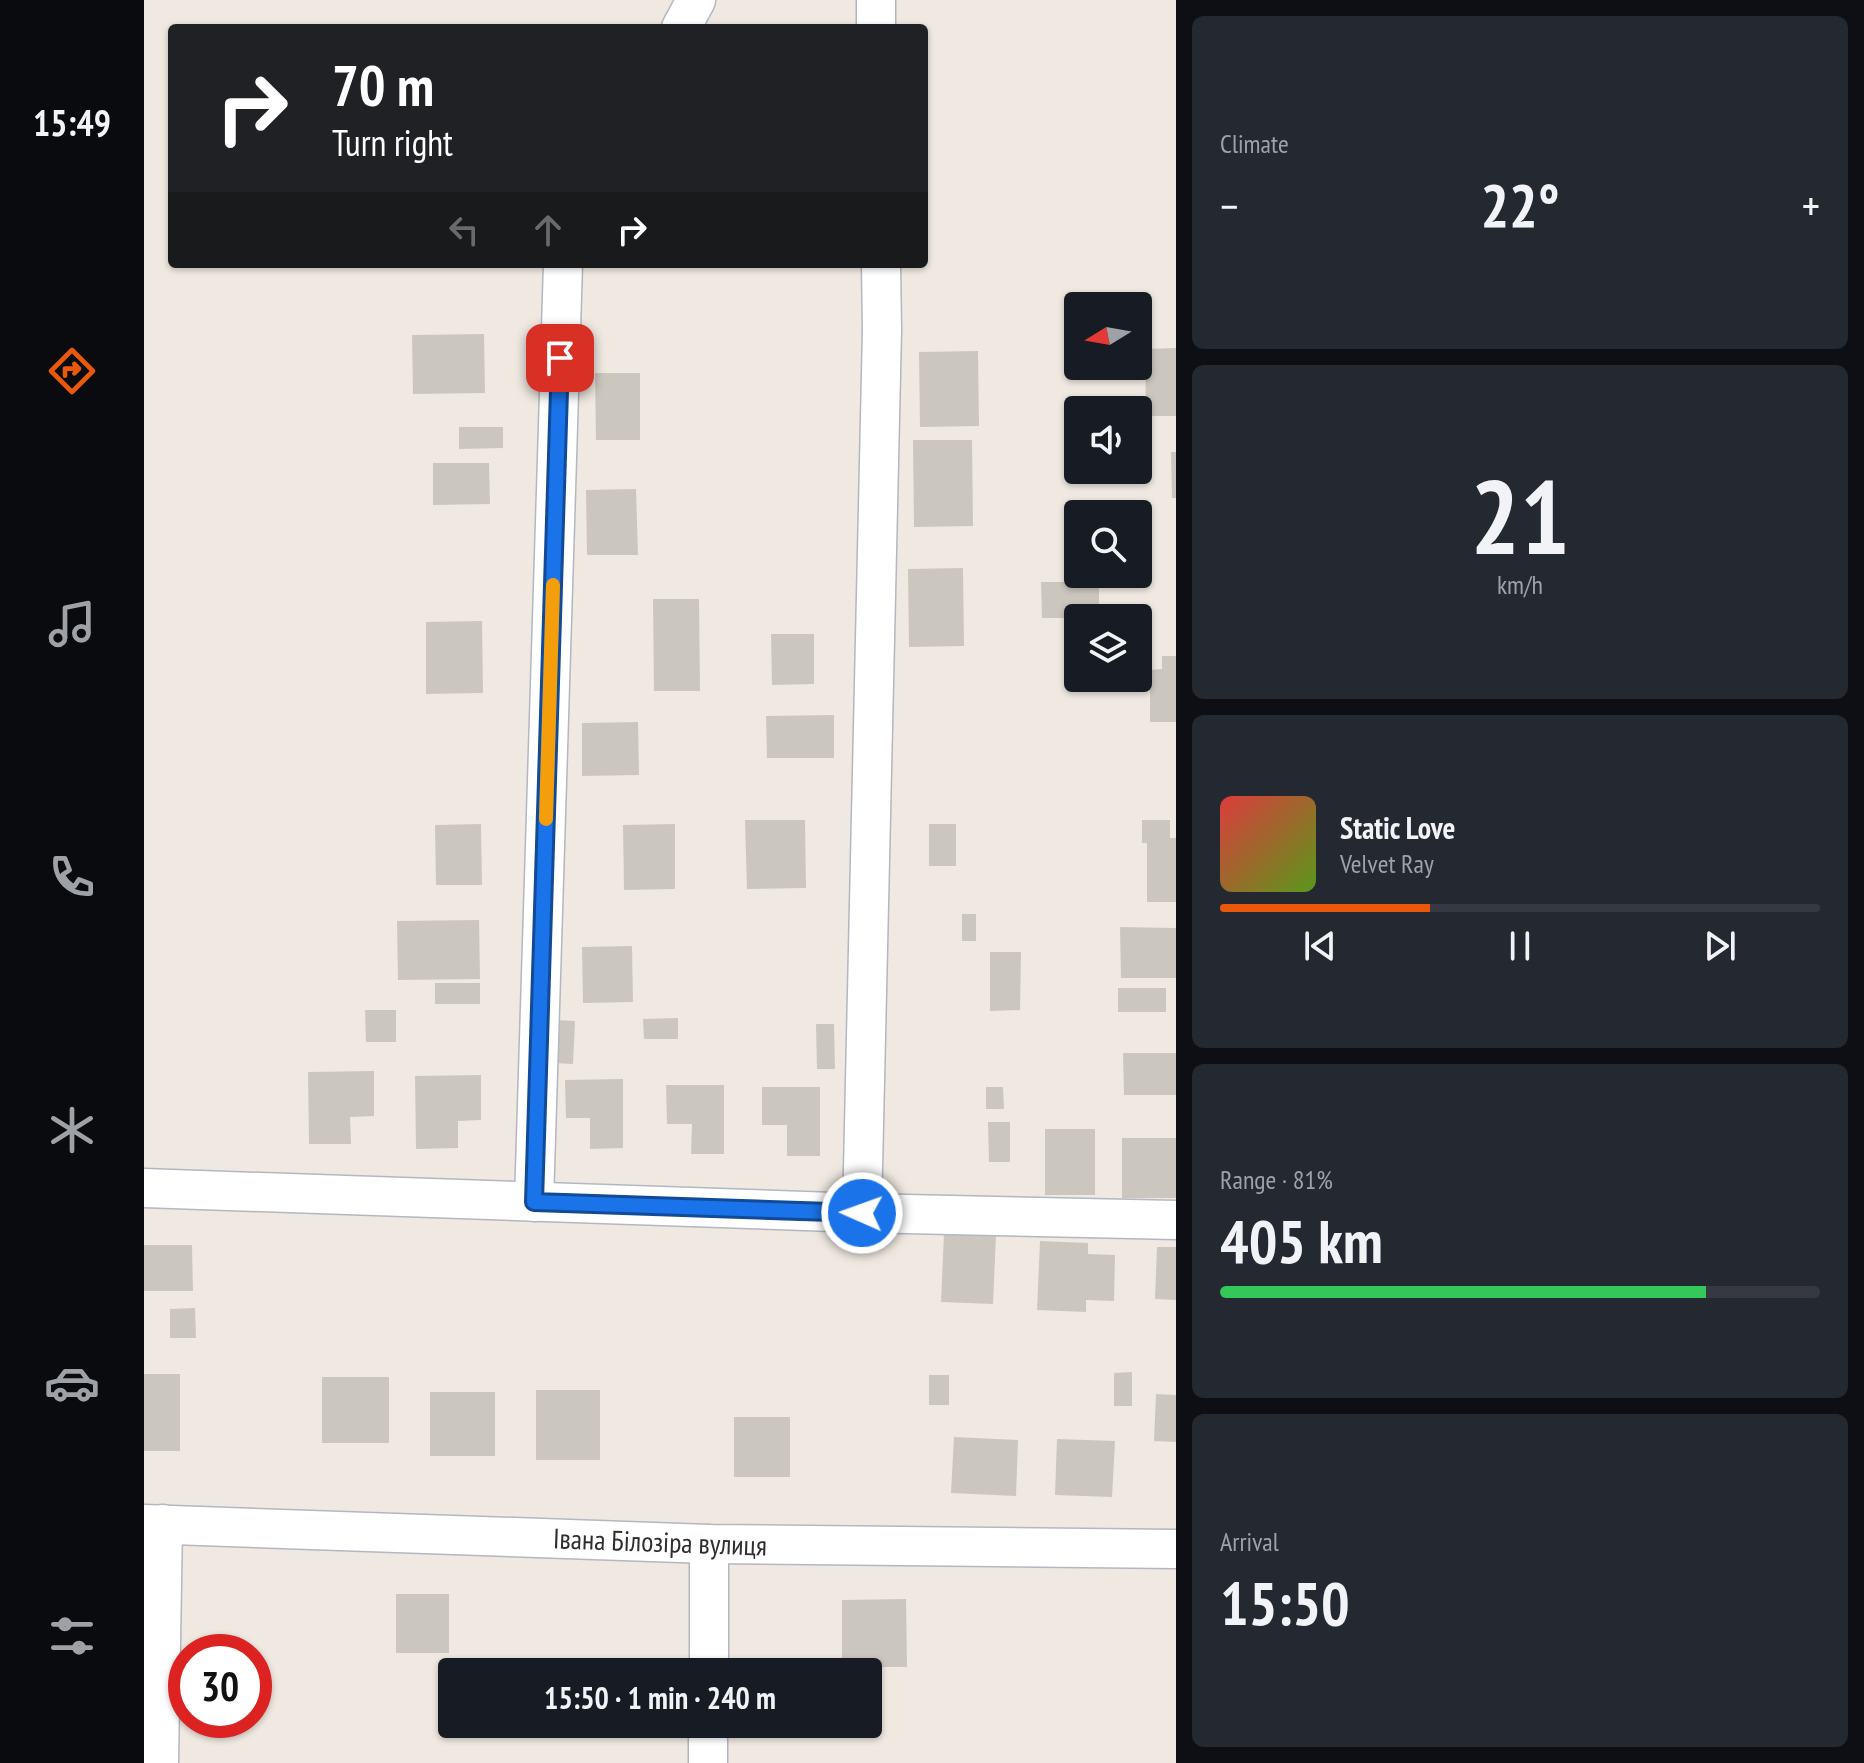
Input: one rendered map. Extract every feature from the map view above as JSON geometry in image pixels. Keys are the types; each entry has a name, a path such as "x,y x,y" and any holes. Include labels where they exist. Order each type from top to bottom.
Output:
{"street":[{"path":"683,24 696,0"},
{"path":"876,0 876,24"},
{"path":"534,1202 563,268"},
{"path":"862,1213 882,345 881,268"},
{"path":"144,1188 862,1213 1176,1220"},
{"path":"153,1524 159,1763"},
{"name":"Івана Білозіра вулиця","path":"153,1524 709,1544 1176,1549"},
{"path":"709,1544 709,1658"},
{"path":"708,1738 708,1763"}],"building":[{"path":"484,334 485,393 413,394 412,335"},
{"path":"1176,348 1176,416 1152,416 1152,396 1146,396 1145,380 1152,380 1152,349"},
{"path":"978,351 979,426 920,427 919,352"},
{"path":"595,373 640,373 640,440 596,440"},
{"path":"459,427 503,427 503,448 459,449"},
{"path":"913,440 972,440 973,526 914,527"},
{"path":"1171,452 1176,452 1176,498 1172,498"},
{"path":"433,463 489,463 490,504 433,505"},
{"path":"636,489 638,555 587,555 586,490"},
{"path":"963,568 964,646 909,647 908,569"},
{"path":"1041,582 1064,582 1064,588 1099,588 1099,604 1064,604 1064,618 1042,618"},
{"path":"653,599 699,599 700,691 654,691"},
{"path":"482,621 483,693 426,694 426,622"},
{"path":"771,634 814,634 814,684 772,685"},
{"path":"1162,656 1176,656 1176,722 1150,722 1152,670 1162,669"},
{"path":"834,715 834,758 767,758 766,716"},
{"path":"638,722 639,775 582,776 582,723"},
{"path":"745,820 805,820 806,888 747,889"},
{"path":"1142,820 1170,820 1170,838 1176,838 1176,902 1147,902 1147,843 1142,843"},
{"path":"481,824 482,885 436,885 435,825"},
{"path":"675,824 675,889 624,890 623,825"},
{"path":"929,824 956,824 956,866 929,866"},
{"path":"962,914 976,914 976,941 962,941"},
{"path":"479,920 480,979 398,980 397,921"},
{"path":"1120,927 1176,928 1176,978 1121,978"},
{"path":"632,946 633,1002 583,1003 582,947"},
{"path":"990,952 1021,952 1020,1010 990,1011"},
{"path":"435,983 480,983 480,1004 435,1004"},
{"path":"1118,988 1166,988 1166,1012 1118,1012"},
{"path":"365,1010 396,1010 396,1042 366,1042"},
{"path":"678,1018 678,1039 644,1039 643,1019"},
{"path":"555,1020 575,1021 573,1064 553,1063"},
{"path":"816,1024 834,1024 835,1069 817,1069"},
{"path":"1123,1053 1176,1053 1176,1095 1124,1095"},
{"path":"374,1071 374,1116 350,1117 351,1144 309,1144 308,1072"},
{"path":"481,1075 481,1120 458,1121 458,1148 416,1149 415,1076"},
{"path":"623,1079 623,1148 590,1149 590,1118 566,1118 565,1080"},
{"path":"666,1085 724,1085 724,1154 691,1154 692,1124 667,1124"},
{"path":"762,1087 820,1087 820,1156 787,1156 787,1125 762,1125"},
{"path":"986,1087 1003,1087 1004,1109 986,1109"},
{"path":"988,1122 1010,1122 1010,1162 989,1162"},
{"path":"1045,1129 1095,1129 1095,1195 1045,1195"},
{"path":"1122,1138 1176,1138 1176,1198 1122,1198"},
{"path":"944,1233 996,1235 993,1304 941,1302"},
{"path":"1040,1241 1088,1243 1088,1254 1115,1255 1114,1301 1086,1300 1086,1312 1037,1310"},
{"path":"144,1245 192,1245 193,1291 144,1291"},
{"path":"1157,1247 1176,1247 1176,1300 1155,1299"},
{"path":"195,1308 196,1338 170,1338 170,1309"},
{"path":"1132,1372 1132,1406 1114,1406 1114,1373"},
{"path":"144,1374 180,1374 180,1451 144,1451"},
{"path":"929,1375 949,1375 949,1405 929,1405"},
{"path":"322,1377 389,1377 389,1443 322,1443"},
{"path":"536,1390 600,1390 600,1460 536,1460"},
{"path":"430,1392 495,1392 495,1456 430,1456"},
{"path":"1156,1394 1176,1395 1176,1442 1154,1441"},
{"path":"734,1417 790,1417 790,1477 734,1477"},
{"path":"954,1437 1018,1440 1016,1496 951,1493"},
{"path":"1057,1439 1115,1441 1112,1497 1055,1495"},
{"path":"396,1594 449,1594 449,1653 396,1653"},
{"path":"906,1599 907,1667 882,1667 882,1658 842,1658 842,1600"}],"slow traffic":[{"path":"546,819 553,585"}],"route":[{"path":"560,358 534,1202 862,1213"}]}
